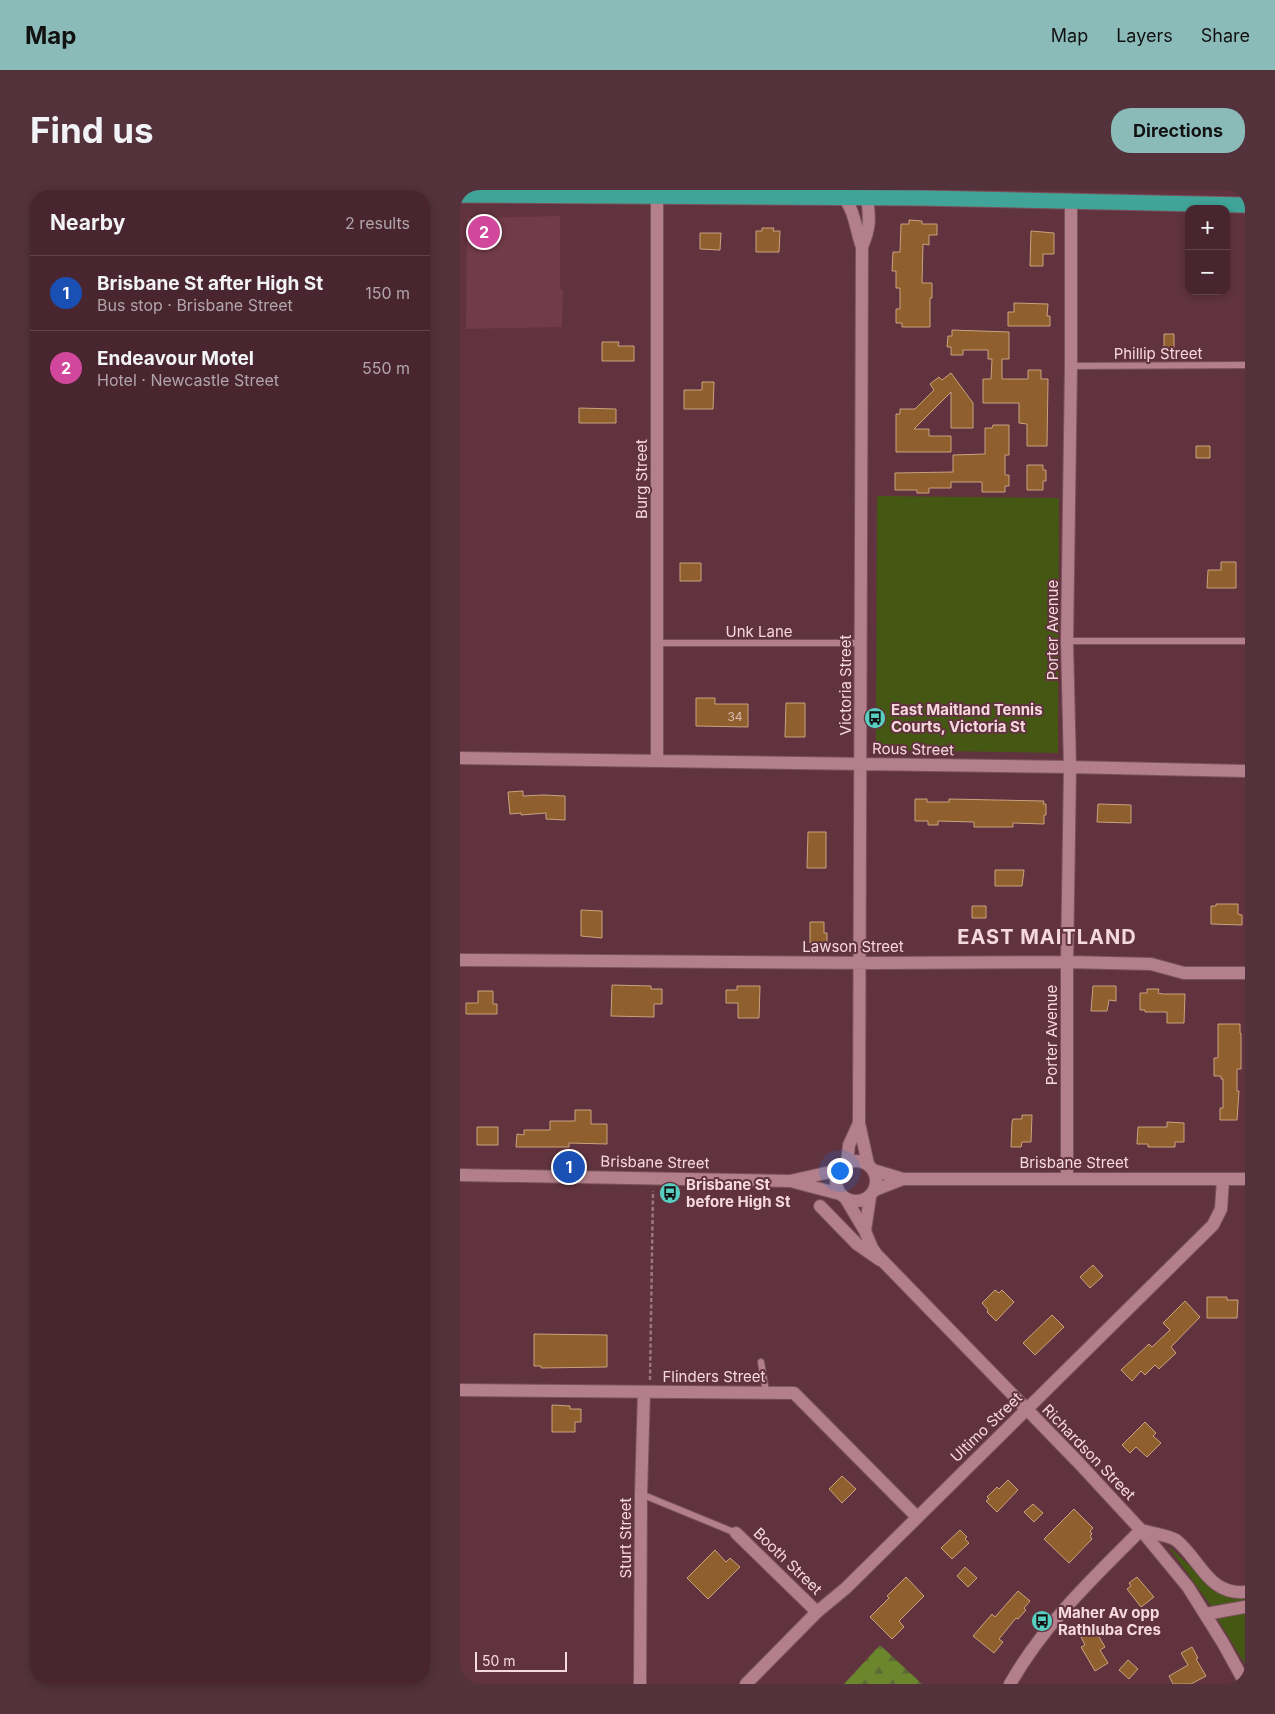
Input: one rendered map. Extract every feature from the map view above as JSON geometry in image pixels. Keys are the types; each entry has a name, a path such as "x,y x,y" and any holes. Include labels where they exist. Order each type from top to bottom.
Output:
{"highway":[{"path":"460,195 657,197 870,194 890,198 1245,205"}],"street":[{"name":"Victoria Street","path":"849,194 856,233 862,247 859,1123 870,1167"},
{"name":"Victoria Street","path":"862,247 869,232 870,194"},
{"name":"Burg Street","path":"657,197 657,760"},
{"name":"Porter Avenue","path":"1067,1178 1067,962 1070,766 1067,641 1071,203"},
{"name":"Rous Street","path":"460,758 1070,766 1245,771"},
{"name":"Lawson Street","path":"460,960 860,963 1067,962 1151,964 1184,973 1245,973"},
{"name":"Victoria Street","path":"843,1167 849,1145 859,1123"},
{"path":"865,1231 872,1193 877,1183 870,1167 858,1161 843,1167 836,1182 843,1196 858,1202 872,1193"},
{"name":"Brisbane Street","path":"790,1181 843,1167"},
{"name":"Brisbane Street","path":"870,1167 903,1179 1245,1179"},
{"name":"Brisbane Street","path":"460,1174 790,1181 843,1196"},
{"name":"Ultimo Street","path":"746,1684 817,1612 846,1588 1213,1225 1221,1209 1223,1178"},
{"name":"Brisbane Street","path":"872,1193 903,1179"},
{"name":"Richardson Street","path":"843,1196 865,1231 872,1248 884,1263 1142,1530 1188,1587 1206,1614 1245,1684"},
{"name":"Richardson Street","path":"820,1206 857,1244 884,1263"},
{"name":"Flinders Street","path":"460,1390 794,1393 917,1517"},
{"name":"Sturt Street","path":"640,1684 641,1494 646,1392"},
{"path":"1015,1682 1034,1647 1068,1603 1142,1530 1175,1539 1215,1584 1225,1590 1245,1592"},
{"name":"Booth Street","path":"736,1533 817,1612"},
{"path":"1206,1614 1245,1607"}],"lane":[{"name":"Phillip Street","path":"1071,366 1245,365"},
{"path":"1067,641 1245,641"},
{"name":"Unk Lane","path":"657,643 861,643"},
{"path":"761,1362 766,1392"},
{"path":"641,1494 736,1533"}],"path":[{"path":"646,1392 653,1178"}],"shaded area":[{"path":"560,216 560,289 563,289 562,327 466,329 467,218"}],"green space":[{"path":"877,496 1059,498 1058,753 882,750 876,744"},
{"path":"1171,1548 1213,1588 1245,1597 1245,1603 1216,1608 1211,1606"},
{"path":"1245,1613 1245,1664 1217,1618"},
{"path":"880,1645 922,1684 844,1684"}],"building":[{"path":"909,220 922,221 922,224 937,224 937,235 929,235 929,245 923,244 922,283 932,283 930,327 902,327 902,323 896,323 896,309 900,309 900,288 896,288 896,271 892,271 893,252 900,252 901,224 909,224"},
{"path":"762,228 774,228 773,231 780,231 779,252 756,252 756,231 762,231"},
{"path":"1031,231 1054,233 1054,254 1043,254 1043,266 1030,266"},
{"path":"700,233 721,233 720,250 700,249"},
{"path":"1014,303 1048,304 1047,316 1050,316 1050,326 1008,326 1008,312 1014,312"},
{"path":"952,330 1009,332 1009,359 1002,359 1002,379 1028,379 1028,370 1041,370 1041,379 1048,379 1047,446 1027,446 1027,424 1019,423 1019,403 983,403 983,379 991,379 992,359 988,359 988,350 963,350 963,355 951,355 951,347 947,347 948,336 952,336"},
{"path":"1164,334 1174,334 1174,350 1164,349"},
{"path":"602,342 619,342 618,346 634,346 634,361 602,361"},
{"path":"951,373 973,403 973,428 951,428 951,392 914,429 929,429 929,436 951,436 951,452 896,452 896,414 900,414 900,409 915,409 934,390 930,384 939,377 942,380"},
{"path":"702,382 714,382 713,409 684,409 684,390 702,390"},
{"path":"579,408 616,409 616,423 579,423"},
{"path":"993,425 1009,425 1009,455 1005,455 1005,475 1009,475 1009,486 1005,486 1005,492 982,492 982,482 951,482 951,488 929,488 929,493 917,493 917,490 895,490 895,473 953,472 953,455 985,454 985,428 992,428"},
{"path":"1196,446 1210,446 1210,458 1196,458"},
{"path":"1027,465 1043,465 1043,470 1046,470 1046,481 1043,481 1043,490 1027,490"},
{"path":"1221,562 1236,562 1236,588 1207,588 1208,570 1221,570"},
{"path":"680,563 701,563 701,581 680,581"},
{"path":"696,698 715,698 715,704 748,704 748,727 696,726"},
{"path":"786,703 805,703 805,737 785,737"},
{"path":"523,791 523,796 565,796 565,820 546,819 546,813 510,814 508,792"},
{"path":"915,799 927,799 927,802 949,802 949,799 1044,801 1043,804 1046,804 1046,815 1044,815 1044,824 1013,823 1013,827 974,827 974,822 938,821 938,825 928,825 928,821 915,821"},
{"path":"1098,804 1131,805 1131,823 1097,822"},
{"path":"808,832 826,832 826,868 807,868"},
{"path":"995,870 1024,870 1022,886 995,886"},
{"path":"1216,904 1238,904 1238,914 1242,915 1242,925 1211,924 1211,906 1216,906"},
{"path":"972,906 986,906 986,918 972,918"},
{"path":"581,910 602,911 602,938 581,936"},
{"path":"810,922 824,922 824,933 827,933 827,943 810,943"},
{"path":"612,985 651,986 651,989 662,989 662,1004 654,1004 654,1017 611,1016"},
{"path":"737,986 760,986 759,1018 738,1018 738,1003 726,1003 726,990 737,990"},
{"path":"1093,986 1116,986 1116,1001 1109,1000 1107,1011 1091,1011"},
{"path":"1147,989 1159,989 1158,993 1163,994 1185,994 1184,1023 1167,1023 1167,1012 1145,1012 1145,1010 1140,1010 1140,993 1147,993"},
{"path":"478,991 493,991 493,1004 497,1004 497,1014 466,1014 466,1003 478,1003"},
{"path":"1218,1024 1240,1024 1241,1069 1237,1069 1237,1091 1239,1091 1237,1120 1220,1120 1220,1108 1223,1108 1223,1079 1221,1079 1221,1076 1214,1076 1214,1058 1218,1058"},
{"path":"575,1110 591,1110 591,1124 607,1124 607,1144 569,1143 569,1147 516,1147 517,1134 524,1135 524,1130 550,1130 550,1121 575,1121"},
{"path":"1022,1115 1032,1115 1031,1142 1022,1142 1021,1147 1011,1147 1013,1119 1022,1119"},
{"path":"1167,1122 1184,1123 1184,1142 1175,1142 1175,1147 1148,1147 1148,1144 1137,1144 1138,1127 1167,1127"},
{"path":"477,1127 498,1127 498,1145 477,1145"},
{"path":"1093,1265 1103,1276 1090,1288 1080,1277"},
{"path":"995,1290 999,1293 1002,1290 1014,1302 996,1321 987,1312 988,1310 982,1303"},
{"path":"1207,1297 1227,1297 1227,1300 1238,1300 1237,1318 1207,1318"},
{"path":"1185,1301 1200,1317 1171,1347 1176,1353 1159,1369 1155,1365 1145,1375 1141,1371 1132,1381 1121,1370 1149,1344 1152,1347 1170,1330 1163,1323"},
{"path":"1052,1315 1064,1327 1035,1355 1023,1343"},
{"path":"534,1334 607,1335 607,1367 541,1368 541,1366 534,1366"},
{"path":"552,1405 570,1406 570,1409 581,1409 581,1422 575,1422 575,1432 552,1432"},
{"path":"1145,1422 1156,1433 1153,1436 1161,1443 1147,1457 1136,1447 1130,1453 1122,1445"},
{"path":"842,1476 856,1489 842,1503 829,1489"},
{"path":"1008,1480 1018,1490 997,1512 986,1501 989,1499 987,1497"},
{"path":"1033,1504 1043,1513 1034,1522 1024,1512"},
{"path":"1074,1509 1093,1528 1090,1531 1092,1539 1069,1563 1044,1539"},
{"path":"960,1530 967,1537 965,1539 969,1543 952,1559 941,1548"},
{"path":"715,1550 726,1562 730,1558 740,1567 708,1599 687,1578"},
{"path":"965,1567 977,1578 968,1587 957,1576"},
{"path":"906,1577 924,1596 899,1621 904,1627 892,1639 870,1617"},
{"path":"1137,1577 1154,1597 1141,1607 1127,1589 1131,1586 1129,1583"},
{"path":"1018,1591 1030,1601 1024,1608 1026,1610 1018,1619 1016,1618 999,1639 1003,1642 994,1653 973,1636 992,1614 995,1617"},
{"path":"1092,1625 1105,1647 1100,1650 1108,1663 1095,1671 1081,1647 1085,1645 1079,1633"},
{"path":"1192,1647 1198,1658 1196,1659 1206,1676 1191,1684 1173,1684 1169,1676 1188,1665 1181,1653"},
{"path":"1128,1660 1138,1669 1129,1679 1119,1670"}],"place":[{"name":"Endeavour Motel","path":"484,232"},
{"name":"East Maitland Tennis Courts, Victoria St","path":"875,718"},
{"name":"Brisbane St after High St","path":"569,1167"},
{"name":"Brisbane St before High St","path":"670,1193"},
{"name":"Maher Av opp Rathluba Cres","path":"1042,1621"}],"district":[{"name":"EAST MAITLAND","path":"1047,937"}]}
